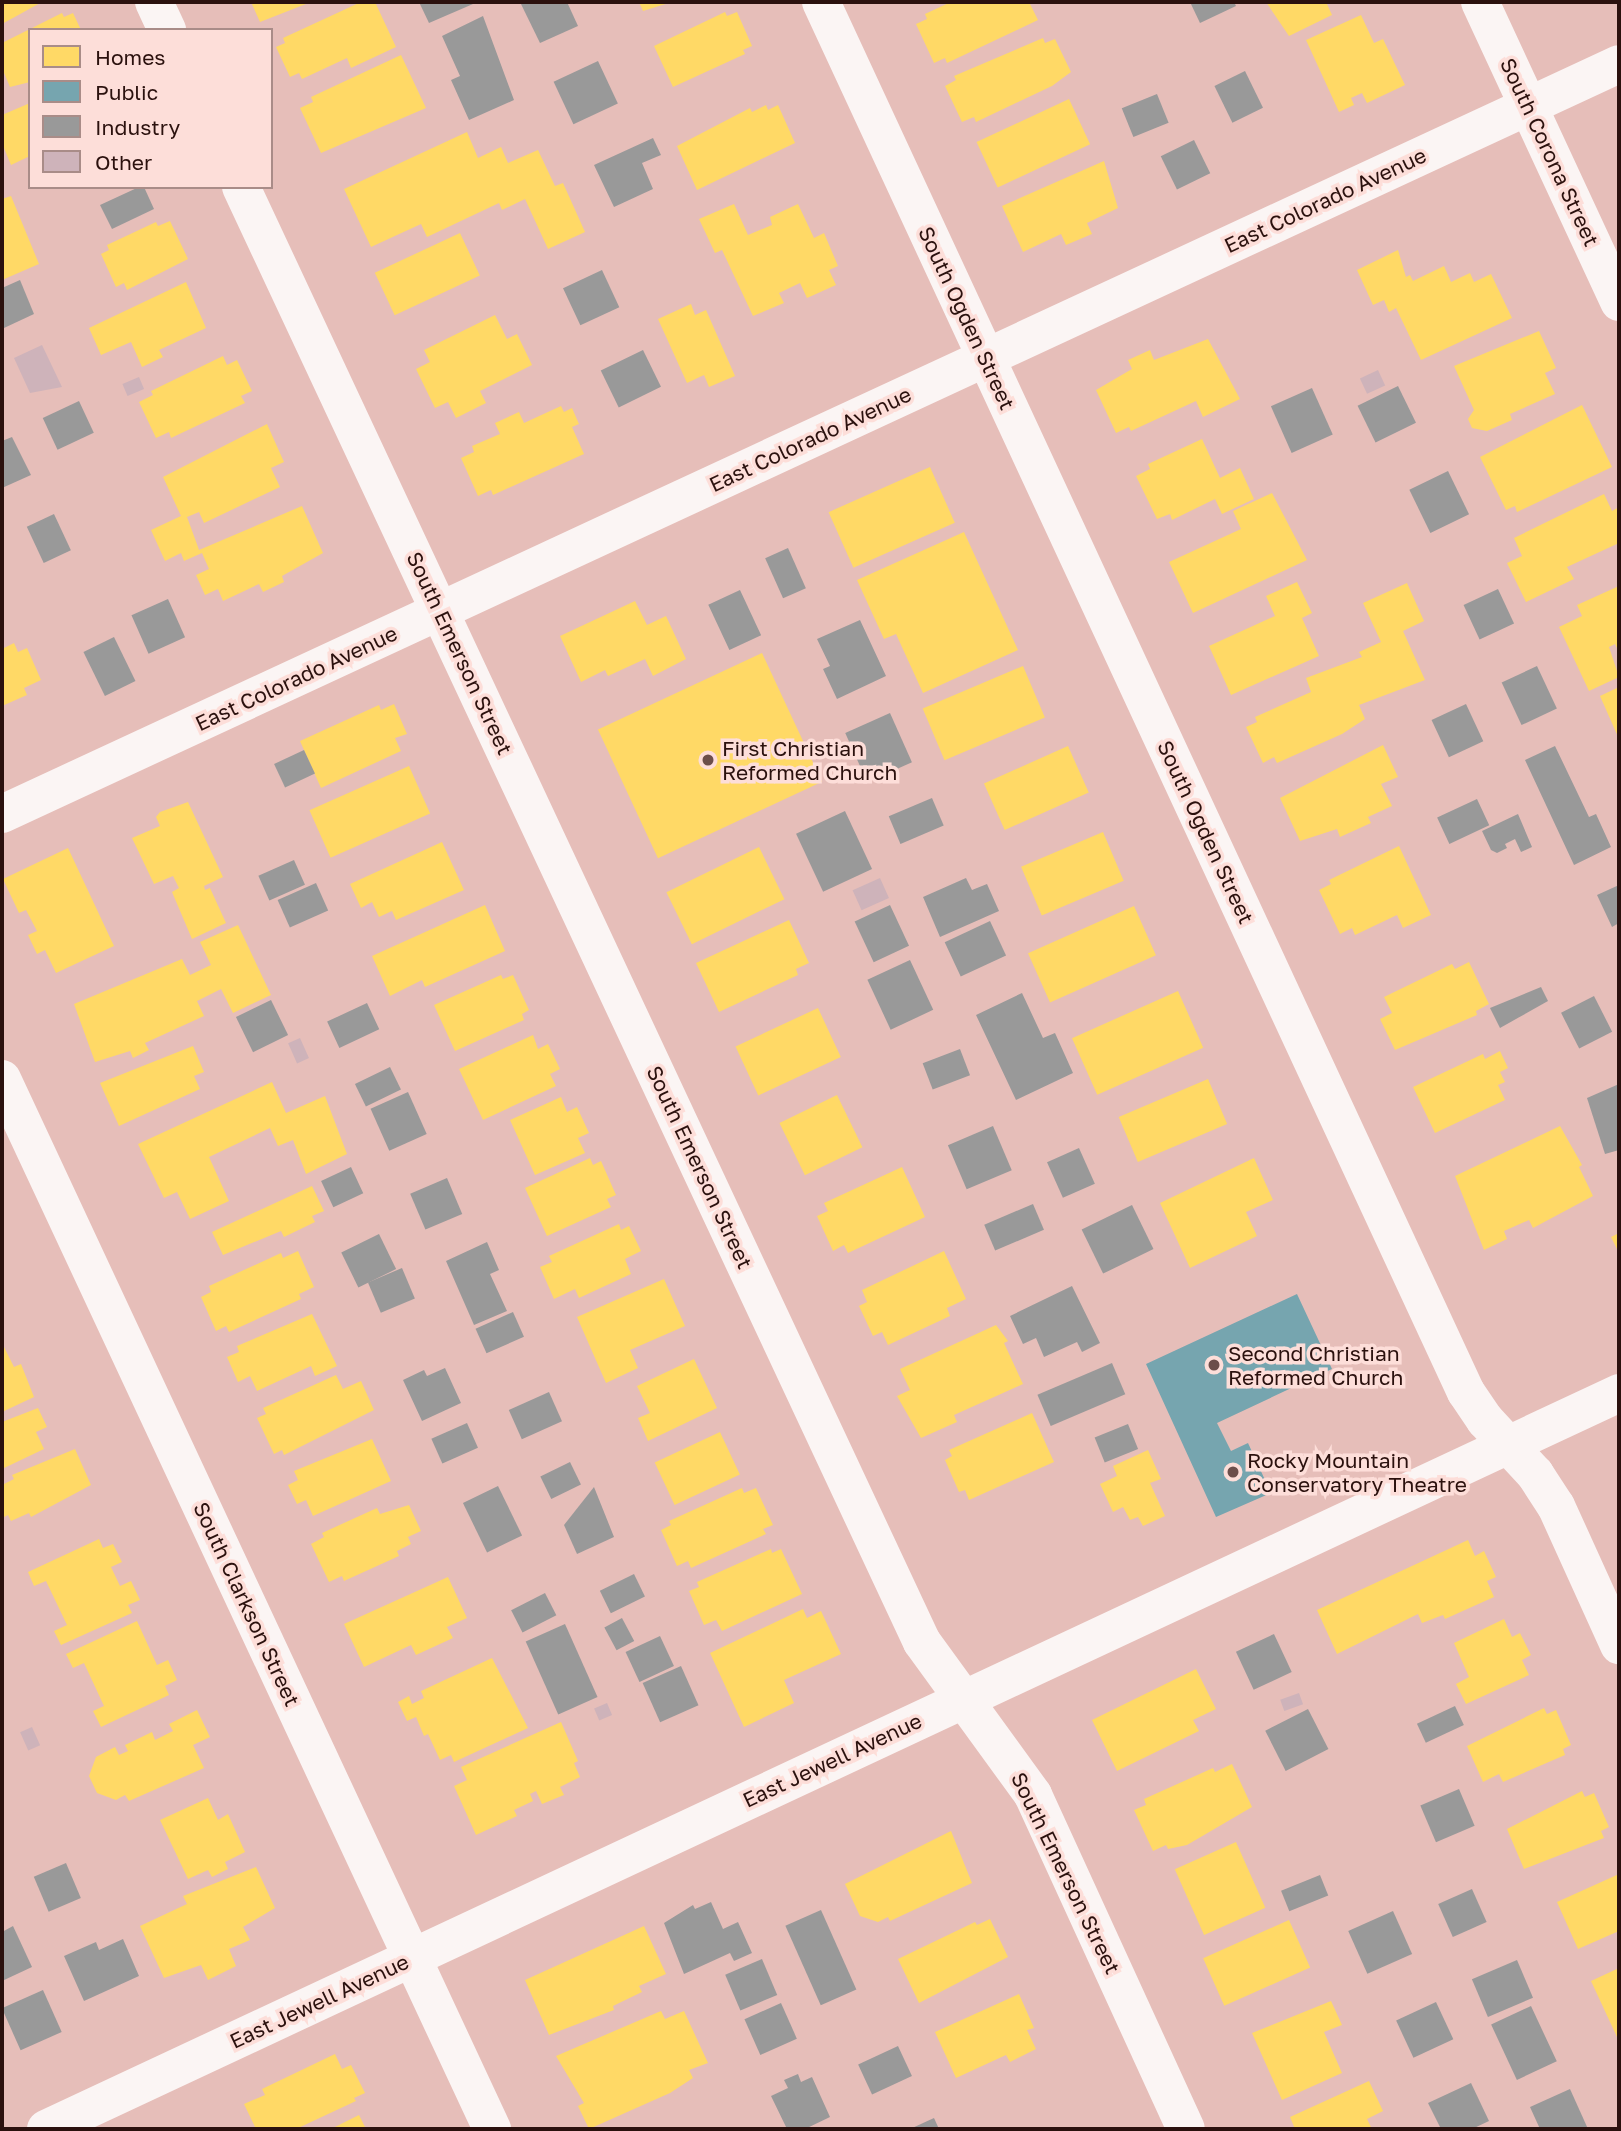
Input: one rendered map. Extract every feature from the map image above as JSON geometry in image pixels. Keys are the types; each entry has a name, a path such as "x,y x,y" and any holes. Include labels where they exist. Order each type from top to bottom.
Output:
{"street":[{"path":"154,2 166,28"},
{"name":"South Ogden Street","path":"821,2 1466,1392 1535,1474 1556,1506 1619,1645"},
{"name":"South Corona Street","path":"1480,2 1619,302"},
{"name":"East Colorado Avenue","path":"2,814 1619,64"},
{"name":"South Emerson Street","path":"242,189 922,1642 1033,1795 1186,2129"},
{"name":"South Clarkson Street","path":"2,1079 492,2129"},
{"name":"East Jewell Avenue","path":"46,2129 1619,1393"}],"building: Homes":[{"path":"2,2 42,2 2,24"},
{"path":"251,2 311,2 260,22"},
{"path":"361,2 375,2 396,47 351,68 347,58 302,79 299,73 290,77 276,47 285,43 283,38"},
{"path":"639,2 672,2 643,11"},
{"path":"951,2 1029,2 1038,20 947,63 945,58 934,63 916,24 927,19 925,14"},
{"path":"1266,2 1326,2 1332,15 1289,36"},
{"path":"725,12 727,16 737,12 752,46 743,50 745,54 673,87 654,46"},
{"path":"62,13 64,17 73,13 80,28 32,28"},
{"path":"1361,15 1374,43 1383,39 1405,85 1367,103 1362,93 1351,98 1354,105 1339,112 1306,40"},
{"path":"28,30 28,82 10,87 2,68 2,43"},
{"path":"1043,38 1045,43 1055,39 1071,72 1052,86 976,122 974,117 962,122 945,86 956,80 954,76"},
{"path":"401,55 426,108 321,153 300,108 313,102 311,97"},
{"path":"1069,99 1090,144 998,187 977,142"},
{"path":"28,104 28,157 11,165 2,143 2,115"},
{"path":"766,105 768,110 778,105 795,143 697,190 677,146 750,108 752,112"},
{"path":"467,132 478,158 501,147 508,163 538,150 555,186 563,183 585,232 548,249 525,199 502,210 499,203 427,237 421,224 371,247 344,189"},
{"path":"1104,161 1118,208 1087,223 1092,234 1066,245 1061,234 1023,252 1002,206"},
{"path":"11,196 39,264 2,280 2,199"},
{"path":"734,204 748,235 772,225 770,217 798,204 814,238 824,233 838,266 829,270 836,285 807,298 800,283 779,293 784,303 753,316 722,250 715,253 699,219"},
{"path":"170,221 188,259 127,290 124,283 116,287 101,254 109,250 107,245 156,222 158,226"},
{"path":"460,233 480,276 395,315 375,273"},
{"path":"1398,250 1406,277 1410,275 1413,281 1444,266 1451,282 1470,273 1474,282 1491,274 1512,318 1421,360 1396,308 1389,312 1384,300 1373,305 1357,270"},
{"path":"186,282 206,328 159,350 163,357 142,367 131,342 101,355 89,328"},
{"path":"691,304 695,315 706,310 735,376 709,387 704,375 687,383 658,319"},
{"path":"495,315 507,339 517,334 532,365 480,391 486,403 456,418 448,402 435,408 416,369 430,362 424,350"},
{"path":"1539,331 1556,368 1545,373 1555,394 1510,414 1512,420 1487,431 1472,428 1468,419 1474,410 1454,366"},
{"path":"1208,339 1240,399 1203,417 1196,401 1131,431 1129,427 1116,433 1096,390 1132,369 1128,360 1150,350 1154,360"},
{"path":"223,356 227,365 237,360 252,391 241,396 245,403 171,438 169,432 156,438 139,402 153,395 151,391"},
{"path":"1582,405 1612,467 1517,512 1515,506 1506,510 1480,457"},
{"path":"561,406 564,412 572,408 579,424 572,427 584,454 493,495 491,490 478,496 461,458 474,452 472,446 500,434 495,423 519,412 524,423"},
{"path":"267,424 284,462 271,468 280,487 204,523 199,512 187,517 199,550 302,506 323,553 282,576 284,582 263,592 259,584 223,601 218,589 205,595 196,575 209,569 202,553 184,561 181,553 165,561 151,530 181,516 163,477"},
{"path":"1202,439 1220,478 1240,468 1254,499 1222,514 1215,499 1172,520 1170,514 1157,519 1136,476 1150,469 1148,464"},
{"path":"930,467 955,523 853,568 829,512"},
{"path":"1272,493 1307,560 1193,613 1169,562 1241,529 1233,511"},
{"path":"1604,494 1612,511 1619,507 1619,543 1567,567 1574,579 1526,602 1507,563 1522,556 1514,538"},
{"path":"964,532 1018,650 923,693 896,634 884,639 857,580"},
{"path":"1297,582 1312,613 1302,618 1319,656 1231,695 1209,646 1275,616 1266,596"},
{"path":"1407,583 1424,621 1403,631 1425,680 1359,705 1365,719 1342,734 1277,763 1274,757 1263,763 1246,727 1257,722 1255,717 1311,692 1306,678 1362,657 1359,652 1381,642 1363,603"},
{"path":"1619,586 1619,652 1615,644 1609,647 1619,677 1589,691 1559,627 1582,616 1577,605"},
{"path":"635,601 647,625 666,616 686,659 653,676 645,659 608,676 605,670 581,682 560,636"},
{"path":"2,643 4,648 14,643 18,652 27,648 41,680 24,688 27,695 2,706"},
{"path":"762,653 822,782 658,858 598,729"},
{"path":"1023,666 1045,718 945,760 923,709"},
{"path":"1619,687 1619,739 1600,696"},
{"path":"394,704 407,734 395,738 401,751 321,788 300,741 379,705 381,710"},
{"path":"1383,745 1398,777 1381,784 1392,806 1368,817 1371,823 1340,837 1337,829 1300,841 1280,798"},
{"path":"1068,746 1089,793 1005,830 984,783"},
{"path":"409,766 430,814 331,858 309,810"},
{"path":"188,802 223,877 204,886 205,890 210,888 226,923 192,939 172,892 179,888 173,876 154,884 132,838 160,826 156,817 160,812"},
{"path":"1103,832 1124,881 1042,916 1021,867"},
{"path":"442,842 464,890 396,920 392,911 379,917 372,902 361,908 350,884"},
{"path":"1399,846 1431,915 1403,928 1397,915 1355,935 1352,928 1340,934 1319,890 1331,884 1329,880"},
{"path":"759,847 784,899 692,944 666,892"},
{"path":"68,848 114,946 56,973 45,950 37,954 28,935 37,931 26,910 19,913 3,879"},
{"path":"485,905 505,951 425,987 422,980 390,996 372,956"},
{"path":"1134,906 1156,955 1050,1003 1028,953"},
{"path":"789,920 809,963 796,969 798,975 719,1012 696,963"},
{"path":"238,925 271,995 233,1013 221,989 197,1001 204,1016 145,1043 149,1050 133,1058 130,1051 95,1062 74,1004 182,959 190,975 211,965 200,942"},
{"path":"1469,962 1489,1004 1476,1011 1477,1015 1395,1050 1380,1019 1392,1013 1384,997 1452,964 1455,969"},
{"path":"501,975 503,979 513,975 529,1010 522,1014 524,1020 455,1051 434,1005"},
{"path":"1178,991 1203,1048 1097,1095 1072,1038"},
{"path":"818,1008 841,1057 758,1095 736,1046"},
{"path":"533,1035 538,1049 548,1044 560,1069 550,1074 556,1086 483,1120 459,1069"},
{"path":"193,1046 204,1072 194,1076 200,1089 119,1126 100,1083"},
{"path":"1500,1051 1508,1068 1500,1072 1505,1082 1498,1085 1505,1100 1435,1133 1413,1087 1483,1054 1485,1059"},
{"path":"1208,1079 1227,1124 1138,1162 1119,1117"},
{"path":"272,1082 286,1113 325,1096 347,1154 306,1174 293,1140 278,1146 270,1128 209,1157 229,1201 190,1219 177,1192 164,1198 138,1144"},
{"path":"837,1095 862,1147 805,1175 779,1123"},
{"path":"561,1097 567,1112 577,1107 589,1133 578,1138 585,1153 535,1175 510,1120"},
{"path":"1560,1126 1582,1165 1579,1167 1593,1196 1533,1228 1529,1220 1504,1231 1507,1239 1484,1250 1455,1176"},
{"path":"590,1158 593,1165 601,1161 616,1195 607,1199 611,1207 547,1236 525,1188"},
{"path":"1254,1158 1273,1200 1246,1212 1257,1236 1190,1268 1160,1203"},
{"path":"902,1167 925,1217 848,1253 844,1245 833,1251 817,1216 828,1211 824,1203"},
{"path":"312,1186 324,1211 312,1216 315,1222 284,1237 281,1231 223,1255 212,1232"},
{"path":"619,1224 621,1230 629,1226 641,1251 625,1259 631,1274 579,1298 575,1289 554,1299 540,1267 552,1262 549,1256"},
{"path":"1619,1233 1619,1253 1611,1237"},
{"path":"298,1251 314,1287 299,1294 301,1299 229,1332 226,1326 216,1331 201,1297 211,1292 209,1286 281,1253 283,1258"},
{"path":"944,1251 966,1299 947,1308 950,1316 888,1345 882,1332 873,1336 859,1306 867,1302 862,1290"},
{"path":"664,1279 685,1326 630,1350 638,1368 606,1383 577,1317"},
{"path":"312,1314 337,1366 315,1376 311,1366 257,1391 250,1376 238,1382 227,1357 239,1352 237,1346"},
{"path":"996,1325 1008,1341 1004,1343 1023,1384 954,1415 957,1422 921,1438 897,1396 910,1390 900,1369"},
{"path":"2,1343 14,1367 21,1364 34,1397 2,1412"},
{"path":"694,1359 717,1408 648,1441 638,1418 650,1413 637,1386"},
{"path":"336,1375 343,1389 361,1381 374,1410 284,1455 282,1450 274,1454 257,1418 266,1414 263,1408"},
{"path":"38,1408 47,1427 36,1432 44,1449 2,1469 2,1422"},
{"path":"1032,1413 1054,1462 969,1500 965,1490 959,1492 945,1460 952,1456 949,1450"},
{"path":"720,1432 740,1475 675,1505 655,1462"},
{"path":"372,1439 391,1481 313,1516 306,1500 297,1504 288,1485 298,1480 294,1471"},
{"path":"75,1449 91,1485 31,1517 29,1513 11,1521 8,1515 2,1518 2,1485 14,1479 12,1475"},
{"path":"1148,1450 1161,1479 1150,1483 1165,1516 1143,1526 1138,1517 1130,1520 1123,1507 1113,1512 1100,1484 1117,1476 1113,1466"},
{"path":"742,1488 744,1493 756,1488 773,1525 763,1529 766,1534 691,1568 688,1561 677,1566 661,1530 671,1525 669,1521"},
{"path":"409,1505 421,1531 408,1537 411,1544 397,1551 399,1556 344,1581 342,1576 329,1582 311,1544 324,1537 322,1533 377,1508 380,1514"},
{"path":"99,1539 103,1548 113,1544 122,1562 111,1567 120,1586 131,1581 140,1600 128,1605 132,1613 61,1645 54,1631 67,1625 46,1581 34,1586 28,1572"},
{"path":"1468,1540 1475,1556 1484,1551 1496,1577 1487,1581 1494,1597 1445,1619 1443,1615 1422,1623 1418,1614 1337,1654 1317,1610"},
{"path":"771,1549 772,1553 781,1549 802,1594 722,1631 716,1620 704,1625 689,1591 699,1587 697,1582"},
{"path":"448,1577 467,1618 447,1627 453,1638 416,1655 411,1645 364,1667 344,1624"},
{"path":"803,1609 807,1618 821,1611 841,1654 784,1680 794,1703 744,1727 710,1653"},
{"path":"1504,1619 1512,1637 1520,1633 1531,1655 1522,1660 1529,1675 1466,1704 1456,1684 1469,1677 1454,1643"},
{"path":"137,1621 157,1665 168,1660 177,1680 165,1686 169,1695 101,1727 93,1711 104,1706 84,1663 73,1668 66,1654"},
{"path":"492,1658 528,1728 454,1762 451,1755 440,1760 428,1734 424,1736 416,1717 407,1721 398,1702 409,1696 412,1704 424,1698 421,1691"},
{"path":"1196,1669 1216,1709 1193,1720 1199,1731 1117,1771 1092,1720"},
{"path":"1544,1708 1547,1714 1556,1710 1571,1745 1563,1749 1565,1755 1503,1782 1499,1774 1483,1782 1467,1746"},
{"path":"197,1710 210,1737 193,1745 204,1768 129,1801 125,1795 116,1800 97,1793 89,1776 96,1757 115,1747 119,1755 128,1751 125,1745 152,1732 155,1740 173,1731 169,1724"},
{"path":"561,1722 578,1761 574,1763 580,1777 560,1787 564,1795 542,1804 536,1791 530,1794 533,1801 514,1810 517,1816 476,1835 454,1786 467,1780 461,1767"},
{"path":"1232,1764 1252,1807 1187,1845 1168,1849 1166,1845 1153,1851 1134,1810 1146,1805 1144,1799 1213,1768 1215,1772"},
{"path":"1582,1791 1585,1797 1594,1793 1609,1827 1601,1831 1604,1838 1524,1869 1507,1829"},
{"path":"208,1798 218,1820 228,1814 245,1852 225,1862 228,1869 212,1877 208,1870 188,1879 160,1820"},
{"path":"951,1831 972,1883 890,1921 888,1917 878,1922 860,1916 845,1884"},
{"path":"1236,1842 1265,1908 1204,1935 1175,1869"},
{"path":"256,1867 275,1908 243,1927 250,1940 229,1949 236,1966 208,1980 201,1965 164,1978 140,1926 187,1904 183,1896"},
{"path":"1619,1874 1619,1931 1578,1949 1557,1902"},
{"path":"990,1919 1008,1957 919,2003 898,1959 975,1922 977,1925"},
{"path":"1289,1920 1310,1968 1224,2006 1203,1958"},
{"path":"644,1926 666,1974 639,1986 642,1992 613,2006 614,2010 549,2035 525,1980"},
{"path":"1619,1968 1619,2036 1617,2037 1591,1981"},
{"path":"1019,1994 1034,2028 1027,2030 1036,2049 1010,2062 1006,2055 956,2078 935,2032"},
{"path":"1331,2001 1342,2025 1324,2032 1342,2073 1282,2100 1252,2033"},
{"path":"661,2011 665,2019 684,2011 708,2063 689,2070 693,2078 670,2093 589,2129 578,2106 584,2103 556,2056"},
{"path":"335,2054 342,2069 351,2065 365,2093 354,2098 356,2101 296,2129 256,2129 244,2104 265,2095 262,2089"},
{"path":"1369,2081 1383,2111 1367,2119 1372,2129 1295,2129 1290,2117"},
{"path":"359,2115 366,2129 331,2129"}],"building: Public":[{"path":"1297,1294 1332,1369 1217,1423 1231,1451 1248,1443 1271,1493 1216,1517 1146,1364"}],"building: Industry":[{"path":"419,2 472,2 473,4 429,23"},
{"path":"520,2 567,2 578,26 540,43"},
{"path":"1190,2 1234,2 1236,6 1200,23"},
{"path":"483,16 514,100 469,120 451,80 460,76 442,36"},
{"path":"598,61 618,104 573,124 554,82"},
{"path":"1245,71 1263,108 1232,123 1214,86"},
{"path":"1157,94 1169,123 1133,137 1122,108"},
{"path":"653,138 661,155 642,163 653,189 614,207 594,165"},
{"path":"1194,140 1210,173 1177,189 1161,156"},
{"path":"135,189 145,189 154,209 112,229 100,205"},
{"path":"602,270 619,307 580,325 563,288"},
{"path":"20,280 34,314 4,328 2,288"},
{"path":"643,350 661,387 619,407 601,371"},
{"path":"1398,386 1416,423 1376,443 1358,406"},
{"path":"1312,388 1333,435 1292,453 1271,406"},
{"path":"79,401 94,433 58,450 43,418"},
{"path":"12,437 31,475 2,488 2,441"},
{"path":"1448,471 1469,514 1430,533 1409,490"},
{"path":"54,514 71,550 44,563 27,527"},
{"path":"788,548 806,588 783,598 765,558"},
{"path":"1498,589 1514,623 1480,639 1464,605"},
{"path":"740,590 761,635 729,650 708,605"},
{"path":"168,599 185,637 149,654 131,615"},
{"path":"860,620 886,676 837,699 823,669 830,666 817,639"},
{"path":"114,637 135,681 105,696 83,652"},
{"path":"1537,666 1557,709 1522,725 1502,682"},
{"path":"1466,704 1483,741 1449,757 1432,720"},
{"path":"890,713 912,762 867,782 845,733"},
{"path":"1555,746 1589,817 1596,814 1611,847 1574,865 1525,760"},
{"path":"304,750 315,774 285,788 274,764"},
{"path":"932,798 944,826 900,844 889,816"},
{"path":"1477,799 1489,825 1449,844 1437,818"},
{"path":"845,811 872,869 823,892 796,834"},
{"path":"1518,814 1532,847 1521,852 1515,839 1505,844 1507,848 1497,853 1491,850 1482,831"},
{"path":"294,860 305,885 269,901 258,876"},
{"path":"966,878 972,890 987,884 999,911 940,937 923,897"},
{"path":"316,883 328,910 290,927 278,900"},
{"path":"1619,885 1619,923 1612,927 1597,895"},
{"path":"890,905 909,946 874,962 855,921"},
{"path":"990,921 1006,955 961,977 945,942"},
{"path":"910,960 933,1010 891,1030 867,980"},
{"path":"1541,987 1548,1001 1500,1028 1490,1008"},
{"path":"1022,993 1043,1038 1055,1033 1073,1073 1016,1100 976,1015"},
{"path":"1594,996 1612,1032 1579,1048 1561,1013"},
{"path":"271,1000 288,1035 253,1052 236,1017"},
{"path":"367,1003 379,1029 339,1048 327,1022"},
{"path":"960,1049 970,1075 933,1089 923,1063"},
{"path":"390,1067 401,1089 366,1107 355,1084"},
{"path":"1619,1084 1619,1150 1605,1154 1587,1098"},
{"path":"408,1092 427,1134 389,1151 371,1109"},
{"path":"993,1126 1012,1170 967,1189 948,1145"},
{"path":"1079,1148 1095,1184 1063,1198 1047,1162"},
{"path":"351,1167 363,1193 333,1207 321,1181"},
{"path":"447,1178 462,1214 425,1230 410,1194"},
{"path":"1033,1204 1044,1230 995,1250 984,1225"},
{"path":"1132,1205 1153,1249 1103,1274 1082,1230"},
{"path":"379,1234 396,1269 358,1287 341,1252"},
{"path":"487,1242 499,1270 490,1274 507,1311 474,1325 446,1261"},
{"path":"402,1268 415,1298 381,1313 368,1282"},
{"path":"1072,1286 1100,1343 1082,1352 1077,1342 1044,1357 1036,1338 1023,1344 1010,1316"},
{"path":"513,1312 524,1337 487,1353 476,1329"},
{"path":"1112,1363 1125,1394 1051,1426 1037,1395"},
{"path":"445,1368 461,1403 422,1421 403,1380 424,1370 427,1376"},
{"path":"549,1392 562,1421 522,1439 509,1410"},
{"path":"467,1423 478,1448 442,1464 431,1439"},
{"path":"1128,1424 1138,1449 1105,1463 1095,1437"},
{"path":"570,1462 581,1484 551,1499 540,1476"},
{"path":"498,1486 522,1535 487,1553 463,1503"},
{"path":"594,1487 614,1537 577,1554 564,1525"},
{"path":"634,1574 645,1596 611,1613 600,1591"},
{"path":"545,1593 556,1615 522,1633 511,1610"},
{"path":"622,1618 634,1641 617,1650 604,1627"},
{"path":"565,1624 598,1697 558,1715 526,1641"},
{"path":"1274,1634 1292,1672 1254,1690 1236,1652"},
{"path":"660,1636 674,1666 640,1682 626,1652"},
{"path":"681,1666 698,1705 660,1722 643,1683"},
{"path":"1455,1706 1464,1725 1426,1743 1417,1724"},
{"path":"1308,1709 1328,1749 1286,1771 1265,1731"},
{"path":"1459,1789 1475,1826 1436,1842 1420,1805"},
{"path":"66,1863 81,1898 49,1912 34,1877"},
{"path":"1320,1875 1328,1895 1289,1911 1281,1891"},
{"path":"1472,1889 1487,1922 1453,1937 1438,1904"},
{"path":"711,1902 723,1929 738,1922 752,1953 734,1961 730,1953 684,1974 664,1923 693,1905 695,1909"},
{"path":"821,1910 856,1989 821,2005 785,1926"},
{"path":"1393,1911 1412,1954 1367,1974 1348,1931"},
{"path":"13,1926 32,1967 2,1981 2,1932"},
{"path":"123,1939 139,1976 84,2001 64,1956 96,1942 99,1950"},
{"path":"762,1959 777,1995 740,2011 725,1975"},
{"path":"1517,1960 1533,1998 1488,2017 1472,1979"},
{"path":"43,1990 62,2032 21,2050 2,2008"},
{"path":"1436,2002 1453,2039 1413,2058 1396,2021"},
{"path":"781,2003 797,2039 760,2055 744,2019"},
{"path":"1531,2006 1557,2061 1517,2080 1491,2025"},
{"path":"898,2046 912,2076 872,2095 858,2065"},
{"path":"798,2074 801,2082 812,2077 830,2117 805,2129 787,2129 771,2096 788,2088 784,2080"},
{"path":"1471,2083 1489,2121 1472,2129 1441,2129 1428,2103"},
{"path":"1570,2089 1588,2129 1540,2129 1530,2107"},
{"path":"934,2118 939,2129 910,2129"}],"building: Other":[{"path":"42,345 62,387 30,393 14,358"},
{"path":"1378,370 1385,385 1367,394 1360,378"},
{"path":"139,377 144,389 128,396 122,384"},
{"path":"880,878 889,898 862,910 853,890"},
{"path":"300,1038 309,1058 297,1063 288,1043"},
{"path":"1299,1693 1303,1704 1284,1711 1280,1700"},
{"path":"607,1703 612,1715 599,1720 594,1708"},
{"path":"32,1727 40,1745 28,1751 20,1732"}],"place":[{"name":"First Christian Reformed Church","path":"708,760"},
{"name":"Second Christian Reformed Church","path":"1214,1365"},
{"name":"Rocky Mountain Conservatory Theatre","path":"1233,1472"}]}
